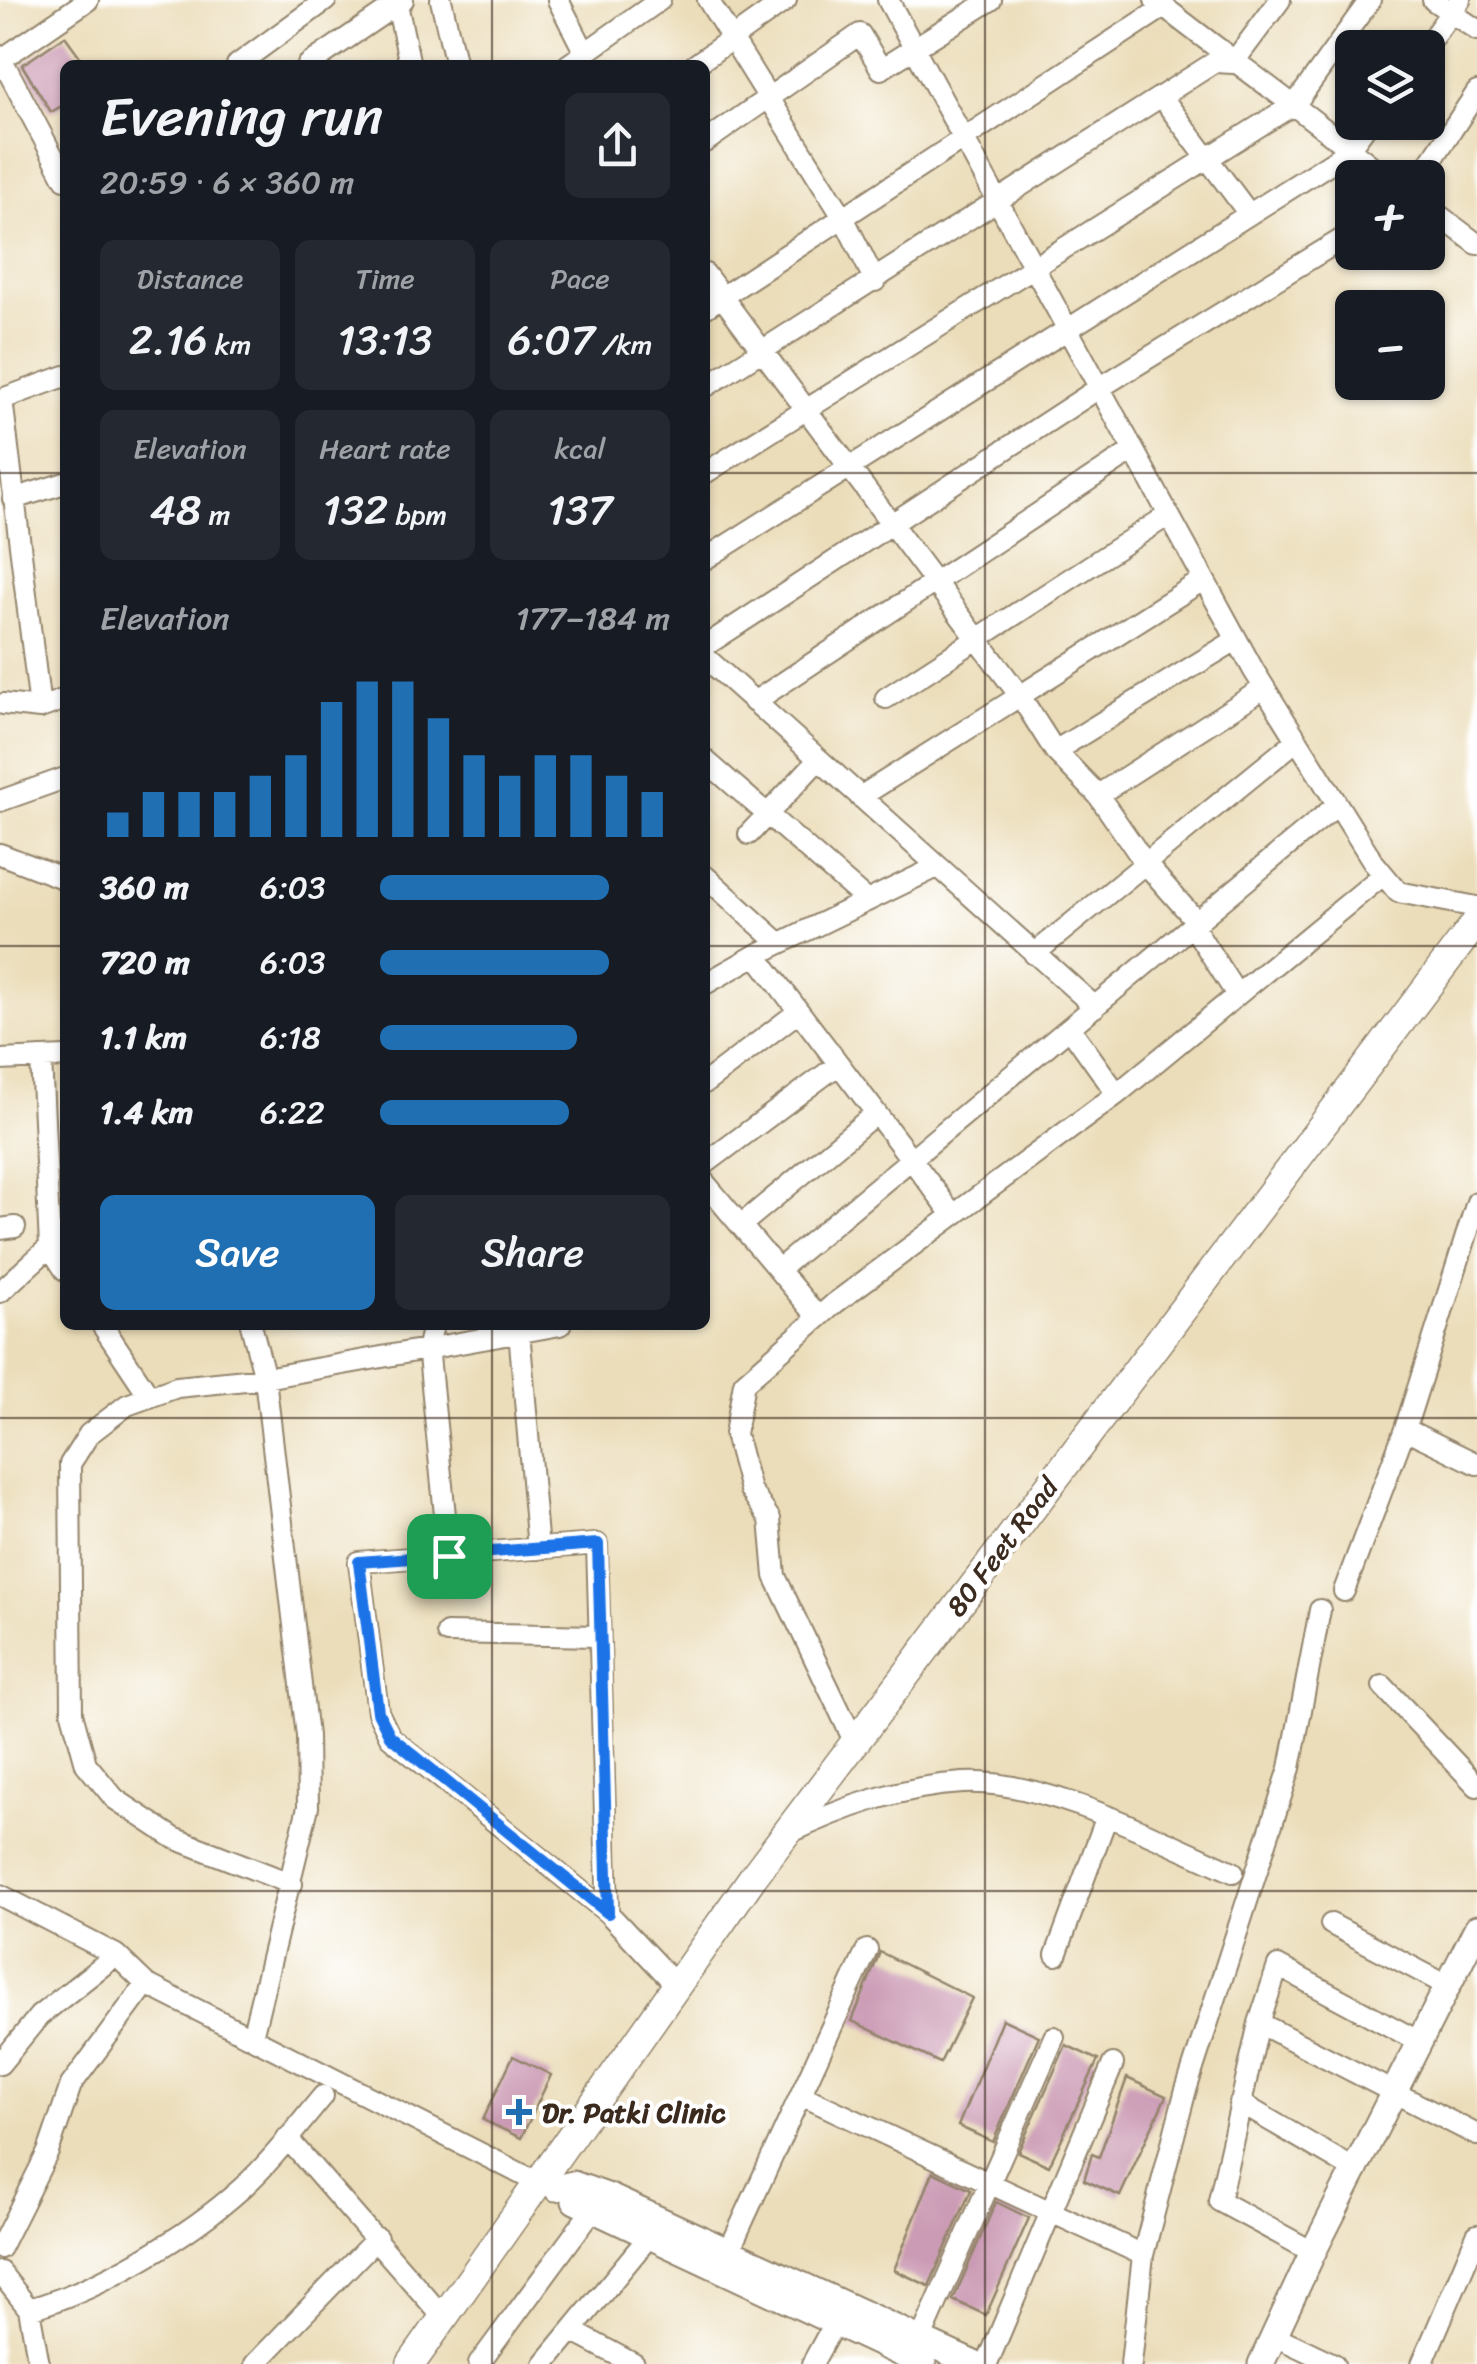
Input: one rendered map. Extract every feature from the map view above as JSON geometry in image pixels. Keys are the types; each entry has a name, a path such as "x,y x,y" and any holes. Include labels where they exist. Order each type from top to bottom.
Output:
{"main road":[{"name":"80 Feet Road","path":"411,2364 547,2185 676,1985 785,1835 1477,921"}],"street":[{"path":"60,170 1,58 88,0"},
{"path":"244,60 326,0"},
{"path":"441,0 455,60"},
{"path":"558,0 576,59 660,0"},
{"path":"708,0 766,100 843,217 875,282"},
{"path":"703,60 786,0"},
{"path":"710,139 860,34 881,69 991,0"},
{"path":"1192,0 1165,8 713,302 761,353 974,641 1020,696 1055,752 1098,794 1145,863 1197,922"},
{"path":"1233,62 1280,0"},
{"path":"710,470 1296,103 1370,0"},
{"path":"1433,0 1456,6 1477,30"},
{"path":"319,60 400,2 409,60"},
{"path":"896,3 1096,390 1236,640 1337,805 1398,892 1477,907"},
{"path":"1438,30 1456,6"},
{"path":"1165,8 1233,62 1296,103 1364,160"},
{"path":"710,384 1215,62 1233,62"},
{"path":"1432,160 1477,92"},
{"path":"1162,96 1249,214"},
{"path":"710,556 1249,214 1350,148 1356,140"},
{"path":"1445,216 1473,230"},
{"path":"710,643 1096,390 1335,244"},
{"path":"40,708 2,435 2,399 60,378"},
{"path":"754,702 1131,452"},
{"path":"13,499 60,485"},
{"path":"886,698 1167,516"},
{"path":"860,797 1203,580"},
{"path":"1055,752 1236,640"},
{"path":"710,662 1095,1007"},
{"path":"1098,794 1264,688"},
{"path":"3,704 40,708 60,701"},
{"path":"1034,954 1296,740"},
{"path":"749,834 818,760"},
{"path":"710,764 866,901"},
{"path":"0,801 60,780"},
{"path":"38,788 60,795"},
{"path":"779,1269 1337,805"},
{"path":"0,854 60,877"},
{"path":"710,981 779,943 937,867"},
{"path":"855,1743 775,1576 770,1518 750,1490 734,1434 744,1383 818,1317 952,1213 1117,1094 1383,874"},
{"path":"710,881 779,943"},
{"path":"1197,922 1193,926 1236,996"},
{"path":"756,955 952,1213"},
{"path":"710,1079 798,1012"},
{"path":"1070,1028 1117,1094"},
{"path":"0,1060 60,1057"},
{"path":"0,1292 57,1240 40,1058"},
{"path":"710,1160 839,1064"},
{"path":"741,1225 876,1114"},
{"path":"710,1194 818,1317"},
{"path":"1344,1591 1405,1429 1477,1202"},
{"path":"105,1330 150,1397"},
{"path":"252,1330 265,1378 307,1736 308,1807 292,1884 272,1940 252,2037"},
{"path":"432,1330 428,1346 449,1556"},
{"path":"292,1884 174,1838 115,1799 86,1764 72,1713 70,1464 89,1434 127,1405 177,1387 265,1378 531,1330"},
{"path":"519,1332 538,1549"},
{"path":"1405,1429 1477,1464"},
{"path":"608,1913 598,1544 359,1562 378,1712 390,1736 608,1913 676,1985"},
{"path":"1130,2364 1144,2254 1185,2093 1290,1768 1320,1610"},
{"path":"447,1633 598,1636"},
{"path":"1383,1686 1477,1786"},
{"path":"785,1835 854,1803 966,1782 1044,1795 1107,1816 1233,1872"},
{"path":"1056,1954 1107,1816"},
{"path":"0,1895 116,1955 146,1984 593,2209 650,2234 726,2257 835,2322 919,2353 974,2364"},
{"path":"1331,1924 1448,1986"},
{"path":"1262,2364 1313,2252 1477,1928"},
{"path":"726,2257 867,1950"},
{"path":"0,2064 39,2016 116,1955"},
{"path":"1313,2252 1219,2201 1259,2022 1278,1966 1418,2041"},
{"path":"0,2248 48,2152 71,2085 146,1984"},
{"path":"1259,2022 1477,2135"},
{"path":"919,2353 1054,2036"},
{"path":"987,2364 1113,2064"},
{"path":"800,2095 1144,2254"},
{"path":"30,2309 58,2301 170,2240 241,2189 323,2096"},
{"path":"1240,2102 1357,2171"},
{"path":"287,2138 443,2317"},
{"path":"547,2185 574,2184 586,2189 919,2353"},
{"path":"479,2364 593,2209"},
{"path":"544,2364 650,2234"},
{"path":"1422,2364 1477,2235"},
{"path":"254,2364 377,2238"},
{"path":"0,2272 30,2309 39,2364"},
{"path":"812,2364 835,2322"},
{"path":"572,2330 634,2364"},
{"path":"1276,2336 1334,2364"}],"building":[{"path":"65,36 82,60 60,60 60,107 51,112 22,65"},
{"path":"880,1952 972,1998 940,2063 852,2021"},
{"path":"1002,2019 1039,2036 993,2142 958,2126"},
{"path":"1066,2045 1098,2060 1049,2166 1018,2152"},
{"path":"513,2056 551,2075 521,2138 483,2120"},
{"path":"1127,2078 1166,2096 1120,2196 1084,2180 1092,2154 1099,2157"},
{"path":"933,2172 971,2190 929,2286 894,2270"},
{"path":"996,2202 1029,2218 986,2315 953,2300"}],"place":[{"name":"Dr. Patki Clinic","path":"519,2112"}],"route":[{"path":"598,1544 608,1913 390,1736 378,1712 359,1562 449,1556 598,1544"}]}
